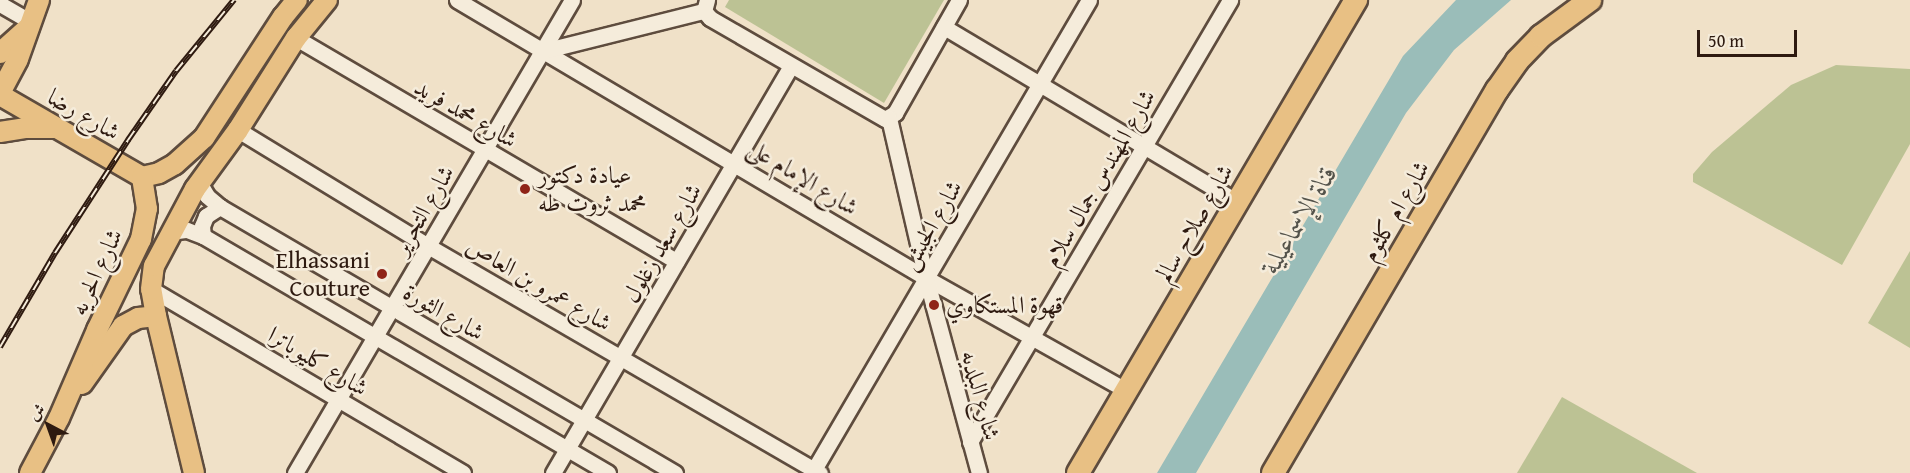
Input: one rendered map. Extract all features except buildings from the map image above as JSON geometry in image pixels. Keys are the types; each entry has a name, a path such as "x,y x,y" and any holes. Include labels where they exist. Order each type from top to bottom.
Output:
{"highway":[{"name":"شارع صلاح سالم","path":"1078,473 1356,0"},
{"name":"شارع ام كلثوم","path":"1273,473 1497,90 1517,61 1541,36 1590,0"}],"main road":[{"path":"0,94 18,59 39,0"},
{"path":"142,177 159,173 175,164 204,138 297,0"},
{"name":"شارع الحريه","path":"151,289 154,266 170,232 199,182 238,130 296,39 327,0"},
{"path":"0,54 31,23"},
{"path":"252,65 271,77"},
{"name":"شارع رضا","path":"0,94 142,177"},
{"path":"0,132 26,128 56,128"},
{"path":"204,138 221,150"},
{"name":"شارع الحريه","path":"30,473 59,418 96,330 141,239 147,209 142,177"},
{"path":"151,289 194,473"},
{"path":"59,418 118,332 130,321 156,316"}],"street":[{"path":"15,0 31,23"},
{"name":"شارع الإمام على","path":"457,0 926,278 1127,391"},
{"name":"شارع التحرير","path":"295,473 572,0"},
{"path":"543,51 705,6 710,18 881,118 889,118 895,113 959,0"},
{"name":"شارع الجيش","path":"815,472 1089,0"},
{"name":"شارع المهندس جمال سلام","path":"970,442 1230,0"},
{"path":"0,4 31,23"},
{"path":"944,27 1238,201"},
{"name":"شارع محمد فريد","path":"296,39 676,261"},
{"name":"شارع سعد زغلول","path":"553,473 791,65"},
{"name":"شارع البلديه","path":"889,118 926,278 979,473"},
{"name":"شارع عمرو بن العاص","path":"238,130 428,246 815,472"},
{"name":"شارع الثورة","path":"199,182 207,196 220,207 675,473"},
{"path":"203,236 202,226 206,216 220,207"},
{"path":"170,232 187,230 203,236 608,473"},
{"name":"شارع كليوباترا","path":"151,289 463,473"}],"green space":[{"path":"729,0 944,0 884,103 725,7"},
{"path":"1836,65 1910,69 1910,144 1842,265 1693,182 1693,174 1712,152 1791,85"},
{"path":"1910,251 1910,348 1868,323"},
{"path":"1562,397 1697,473 1517,473"}],"water":[{"path":"1456,0 1511,0 1454,50 1406,113 1196,473 1157,473 1403,56"}],"railway":[{"path":"0,347 55,253 128,140 176,71 234,0"}],"place":[{"name":"عيادة دكتور محمد ثروت طه","path":"525,189"},
{"name":"Elhassani Couture","path":"382,274"},
{"name":"قهوة المستكاوي","path":"934,305"}],"water label":[{"name":"قناة الإسماعيلية","path":"1299,219"}]}
